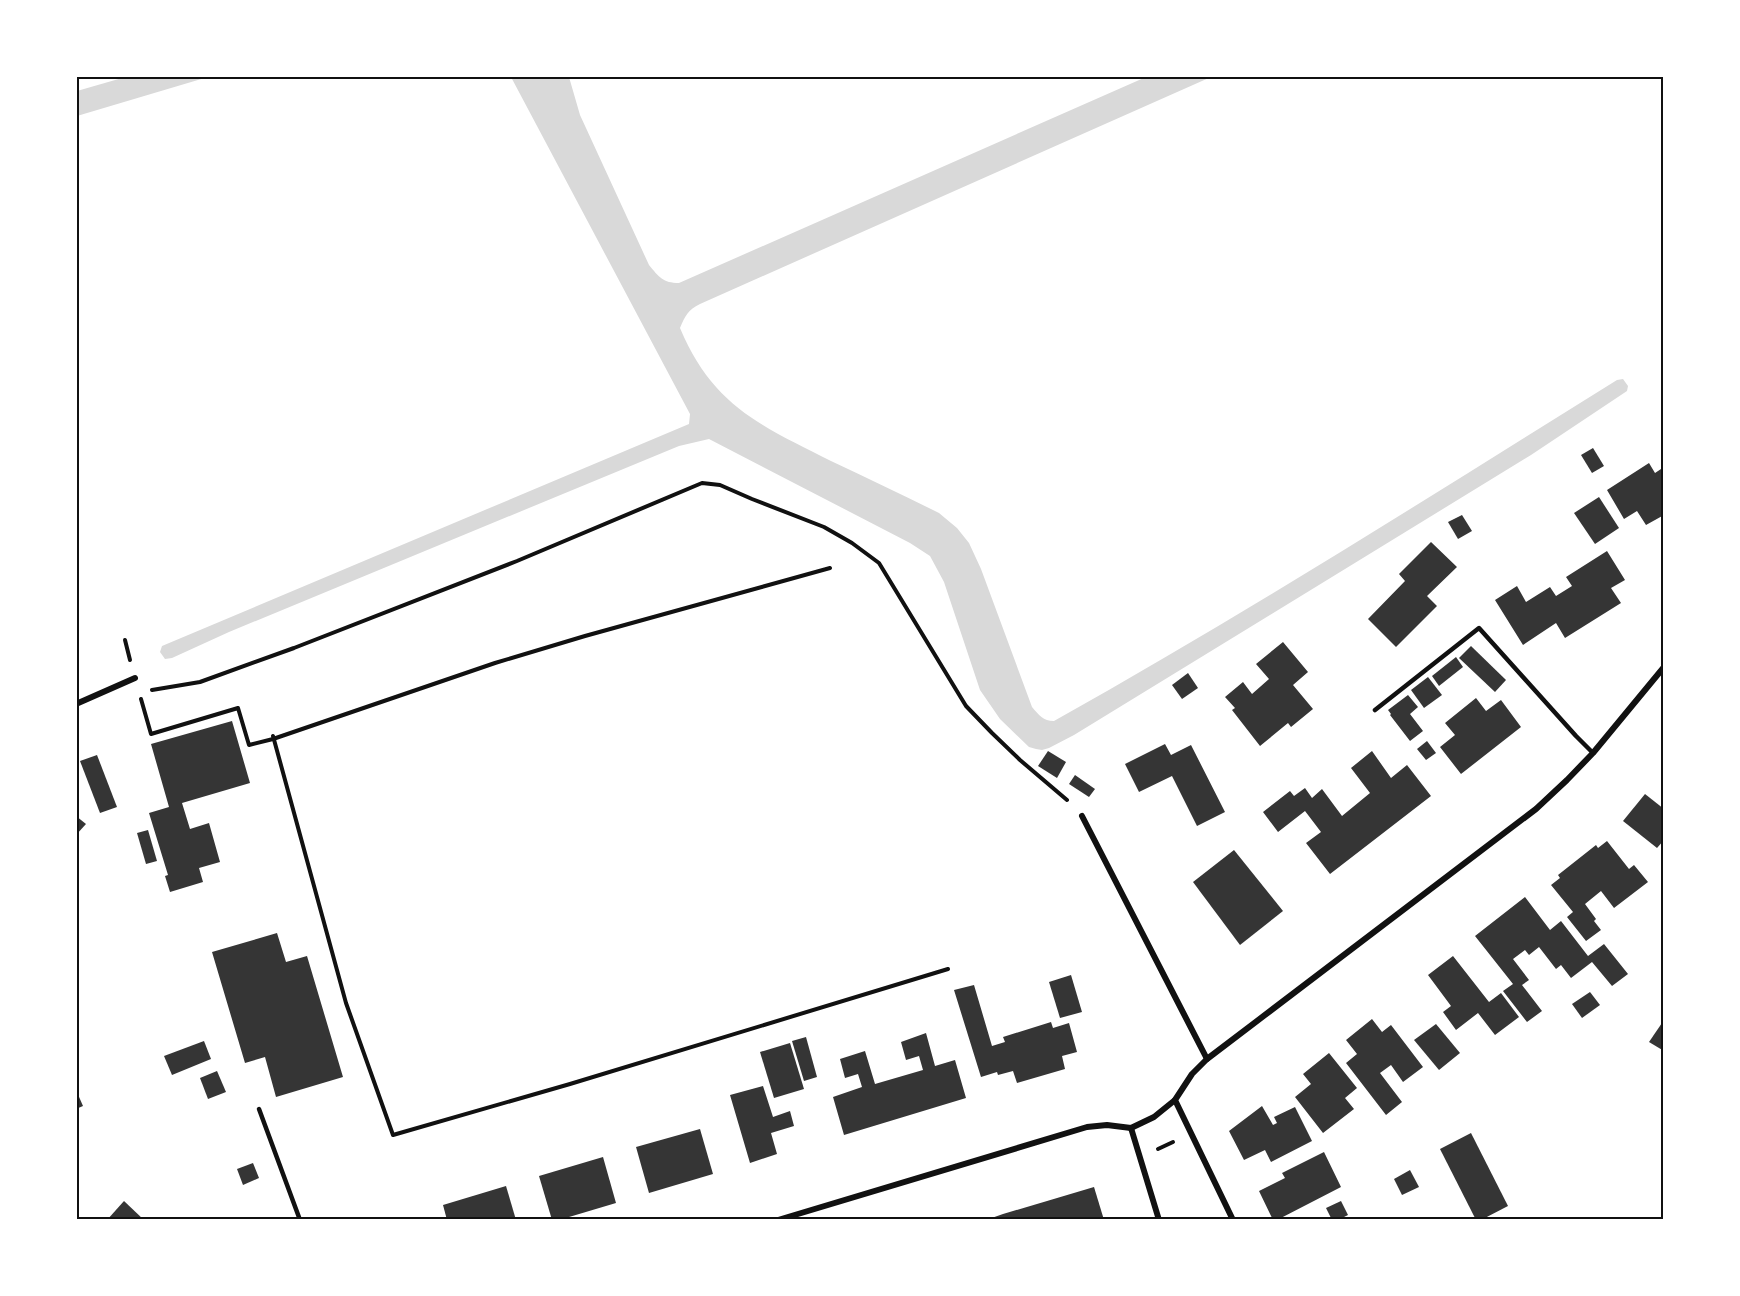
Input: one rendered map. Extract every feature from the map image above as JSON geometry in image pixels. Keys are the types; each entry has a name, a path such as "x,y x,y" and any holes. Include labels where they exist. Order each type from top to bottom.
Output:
{"street":[{"path":"778,1220 1087,1127 1107,1125 1131,1128 1154,1117 1174,1100 1192,1074 1207,1059 1536,809 1593,753 1664,667"},
{"path":"76,704 135,678"},
{"path":"1082,816 1207,1059"},
{"path":"1174,1100 1233,1220"},
{"path":"1131,1128 1159,1220"}],"lane":[{"path":"1375,710 1479,628 1593,753"},
{"path":"259,1109 300,1220"}],"path":[{"path":"150,690 200,682 517,561 702,483 720,485 824,527 852,543 879,563 966,706 992,734 1074,806 1082,816"},
{"path":"144,712 151,734 238,708 249,745 506,660 830,568"},
{"path":"273,738 346,1003 393,1135 581,1081 948,969"},
{"path":"1152,1152 1181,1139"}],"shaded area":[{"path":"129,76 208,77 77,116 77,91"},
{"path":"511,77 569,77 580,115 649,265 662,278 669,282 679,283 1146,77 1211,77 700,304 687,314 680,328 707,376 723,395 741,410 782,436 939,513 957,528 969,543 981,569 1032,707 1047,720 1054,721 1196,639 1617,380 1623,379 1628,386 1627,391 1531,455 1074,735 1042,750 1029,747 1000,719 980,690 944,582 930,556 910,543 709,439 679,446 165,659 160,652 162,646 689,424 690,414"}],"building":[{"path":"1593,448 1604,466 1592,473 1581,455"},
{"path":"1649,463 1655,473 1664,467 1664,515 1646,525 1637,511 1624,519 1607,490"},
{"path":"1599,497 1619,528 1595,544 1574,513"},
{"path":"1462,515 1472,531 1458,539 1448,522"},
{"path":"1431,542 1457,567 1427,596 1437,606 1396,647 1368,619 1405,581 1399,574"},
{"path":"1607,551 1625,580 1611,588 1621,603 1565,638 1556,623 1523,645 1495,600 1517,586 1526,602 1550,587 1556,596 1572,586 1566,577"},
{"path":"1283,642 1308,672 1293,685 1313,709 1291,727 1288,723 1260,746 1232,710 1235,708 1225,697 1243,682 1252,694 1269,679 1256,664"},
{"path":"1471,646 1506,680 1495,692 1459,658"},
{"path":"1456,657 1463,667 1439,686 1432,676"},
{"path":"1188,673 1198,688 1182,699 1172,685"},
{"path":"1428,677 1442,695 1424,708 1411,690"},
{"path":"1408,695 1418,707 1410,714 1423,731 1410,741 1388,710"},
{"path":"1476,698 1486,711 1501,700 1521,727 1461,774 1440,747 1455,735 1445,723"},
{"path":"232,721 250,783 182,803 190,829 209,823 220,862 199,868 203,882 170,892 165,876 168,875 149,813 169,807 151,744"},
{"path":"1427,741 1436,753 1426,760 1417,749"},
{"path":"1165,744 1171,755 1191,745 1225,812 1197,826 1172,776 1139,792 1125,764"},
{"path":"1048,751 1066,762 1057,778 1038,766"},
{"path":"1372,751 1391,778 1407,765 1431,796 1330,874 1306,843 1321,832 1305,811 1278,832 1263,812 1290,791 1294,796 1305,788 1312,798 1322,789 1342,816 1370,793 1351,768"},
{"path":"97,755 117,807 100,813 80,761"},
{"path":"1075,775 1095,789 1089,797 1069,784"},
{"path":"1645,794 1664,809 1664,840 1657,848 1623,821"},
{"path":"76,816 86,824 76,835"},
{"path":"148,830 157,861 146,864 137,833"},
{"path":"1607,841 1629,869 1634,865 1648,882 1614,908 1601,891 1585,904 1601,930 1586,941 1567,917 1573,912 1551,885 1560,878 1558,875 1596,845 1598,848"},
{"path":"1234,850 1283,911 1240,945 1193,882"},
{"path":"1525,897 1550,930 1561,921 1588,956 1604,944 1628,974 1612,986 1592,962 1571,978 1561,965 1556,969 1539,947 1529,955 1525,950 1513,959 1529,980 1522,985 1542,1011 1527,1022 1503,991 1513,984 1475,936"},
{"path":"277,933 286,962 307,956 343,1077 276,1097 265,1057 245,1063 212,952"},
{"path":"1453,956 1489,1002 1501,993 1519,1017 1495,1035 1478,1013 1456,1030 1443,1012 1451,1006 1428,975"},
{"path":"1071,975 1082,1012 1060,1018 1049,982"},
{"path":"974,985 992,1046 1005,1042 1003,1037 1051,1022 1053,1028 1069,1023 1077,1052 1062,1056 1065,1069 1017,1083 1013,1071 998,1075 997,1072 981,1077 954,990"},
{"path":"1590,992 1600,1005 1582,1018 1572,1004"},
{"path":"1372,1019 1382,1032 1391,1025 1423,1067 1403,1082 1391,1065 1380,1073 1402,1102 1386,1115 1346,1063 1357,1054 1346,1040"},
{"path":"1664,1020 1664,1051 1649,1042"},
{"path":"1436,1024 1460,1053 1439,1070 1414,1040"},
{"path":"926,1033 935,1066 955,1060 966,1098 844,1135 833,1097 862,1087 858,1074 845,1078 840,1059 865,1051 875,1084 923,1070 919,1056 906,1060 901,1042"},
{"path":"806,1037 817,1077 804,1081 792,1041"},
{"path":"204,1041 211,1059 172,1075 164,1056"},
{"path":"790,1043 804,1089 774,1098 760,1052"},
{"path":"1329,1053 1357,1088 1345,1098 1354,1109 1323,1133 1295,1097 1311,1084 1303,1074"},
{"path":"217,1071 226,1092 208,1099 200,1078"},
{"path":"763,1086 773,1117 790,1111 794,1126 771,1133 777,1154 750,1163 730,1095"},
{"path":"76,1090 83,1106 76,1109"},
{"path":"1262,1106 1273,1125 1277,1123 1274,1117 1295,1107 1312,1141 1271,1162 1265,1150 1244,1160 1229,1131"},
{"path":"700,1129 713,1174 649,1193 636,1147"},
{"path":"1471,1133 1508,1206 1481,1220 1476,1220 1440,1149"},
{"path":"1324,1152 1341,1187 1273,1220 1259,1191 1285,1178 1282,1173"},
{"path":"603,1157 616,1203 552,1220 539,1176"},
{"path":"253,1163 259,1178 243,1185 237,1169"},
{"path":"1410,1170 1419,1187 1402,1195 1394,1179"},
{"path":"506,1186 516,1220 447,1220 443,1205"},
{"path":"1094,1187 1104,1220 986,1220 1003,1214"},
{"path":"124,1201 144,1220 107,1220"},
{"path":"1341,1201 1348,1215 1332,1220 1326,1208"}]}
